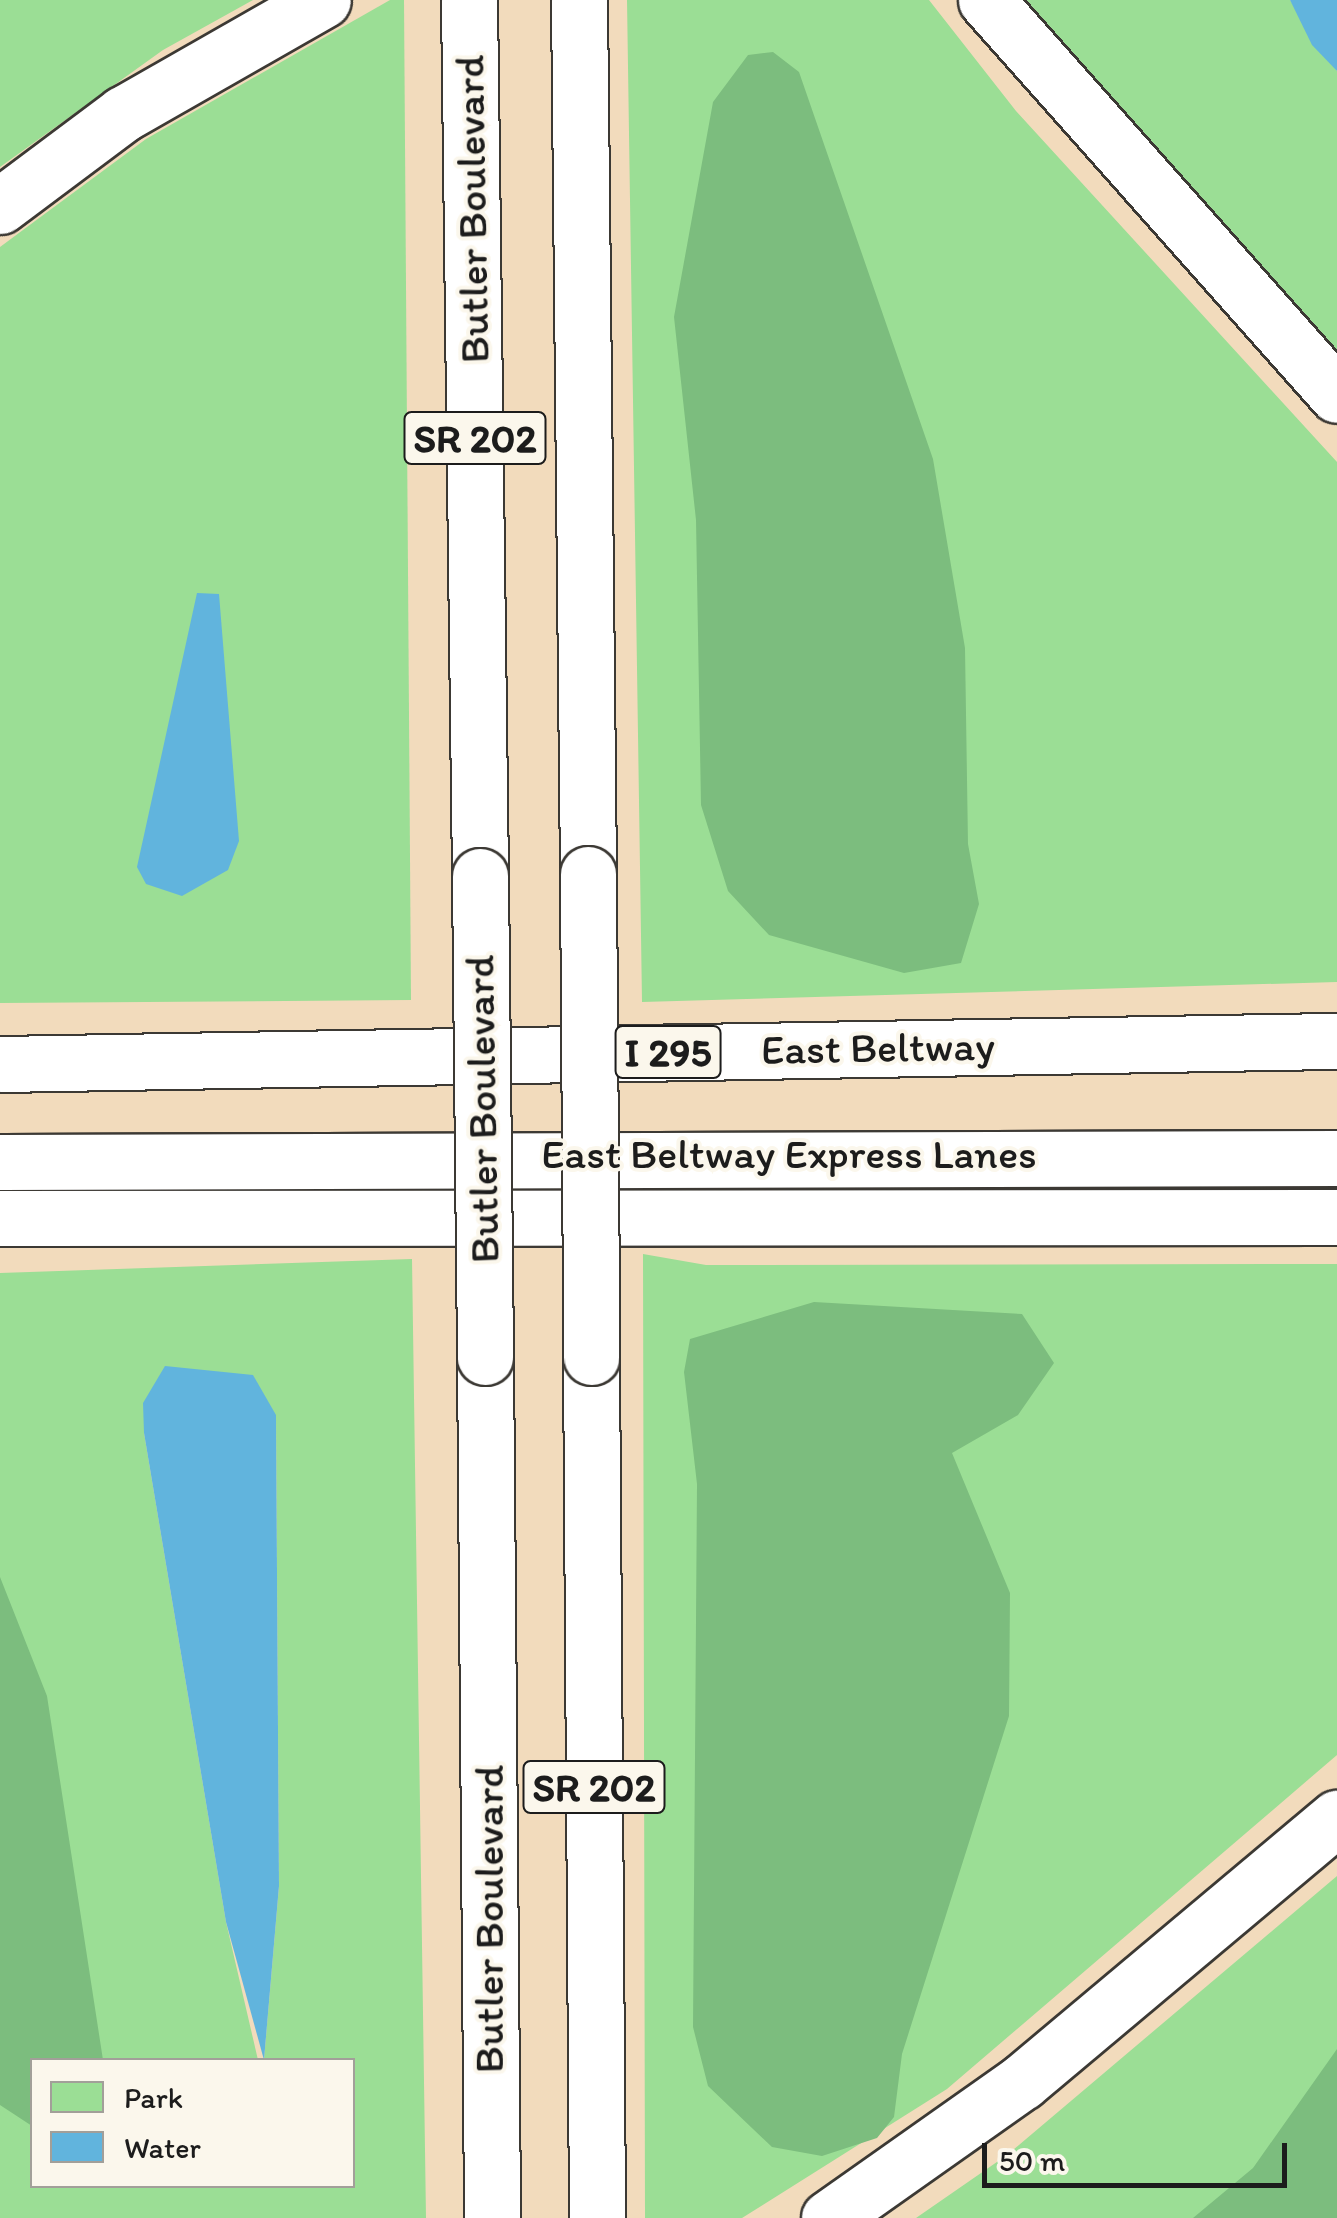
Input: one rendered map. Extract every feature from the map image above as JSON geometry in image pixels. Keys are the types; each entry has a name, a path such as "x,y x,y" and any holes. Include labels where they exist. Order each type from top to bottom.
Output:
{"highway":[{"path":"0,206 123,114 322,0"},
{"name":"Butler Boulevard","path":"469,0 492,2218"},
{"name":"SR 202","path":"579,0 598,2218"},
{"path":"986,0 1337,395"},
{"name":"East Beltway","path":"0,1064 1337,1041"},
{"name":"East Beltway Express Lanes","path":"0,1162 1337,1158"},
{"path":"0,1218 1337,1217"},
{"path":"829,2218 1022,2082 1337,1818"}],"green space":[{"path":"0,0 253,0 163,50 0,167"},
{"path":"390,0 404,0 411,1000 0,1003 0,247 146,139"},
{"path":"627,0 929,0 1016,111 1337,462 1337,982 642,1002"},
{"path":"1002,0 1290,0 1337,71 1337,376"},
{"path":"773,52 799,72 933,459 965,648 968,844 979,904 961,963 904,973 769,935 728,891 701,805 696,520 674,317 713,102 748,55"},
{"path":"643,1254 706,1265 1337,1264 1337,1755 947,2089 742,2218 645,2218"},
{"path":"412,1259 426,2218 0,2218 0,1273","holes":["276,1415 279,1886 264,2058 355,2058 355,2188 30,2188 30,2058 258,2058 226,1922 144,1433"]},
{"path":"814,1302 1022,1314 1054,1363 1018,1415 952,1453 1010,1593 1009,1716 902,2054 894,2117 877,2138 822,2156 772,2147 708,2086 693,2027 697,1484 684,1372 690,1339"},
{"path":"0,1577 47,1696 103,2058 30,2058 30,2125 0,2105"},
{"path":"1337,1876 1337,2218 916,2218 1007,2155"},
{"path":"1337,2049 1337,2218 1193,2218 1253,2168"}],"water":[{"path":"1290,0 1337,0 1337,71 1312,45"},
{"path":"197,593 219,594 239,841 228,870 182,896 146,884 137,867"},
{"path":"165,1366 253,1375 276,1415 279,1886 264,2058 226,1922 144,1433 143,1403"}]}
